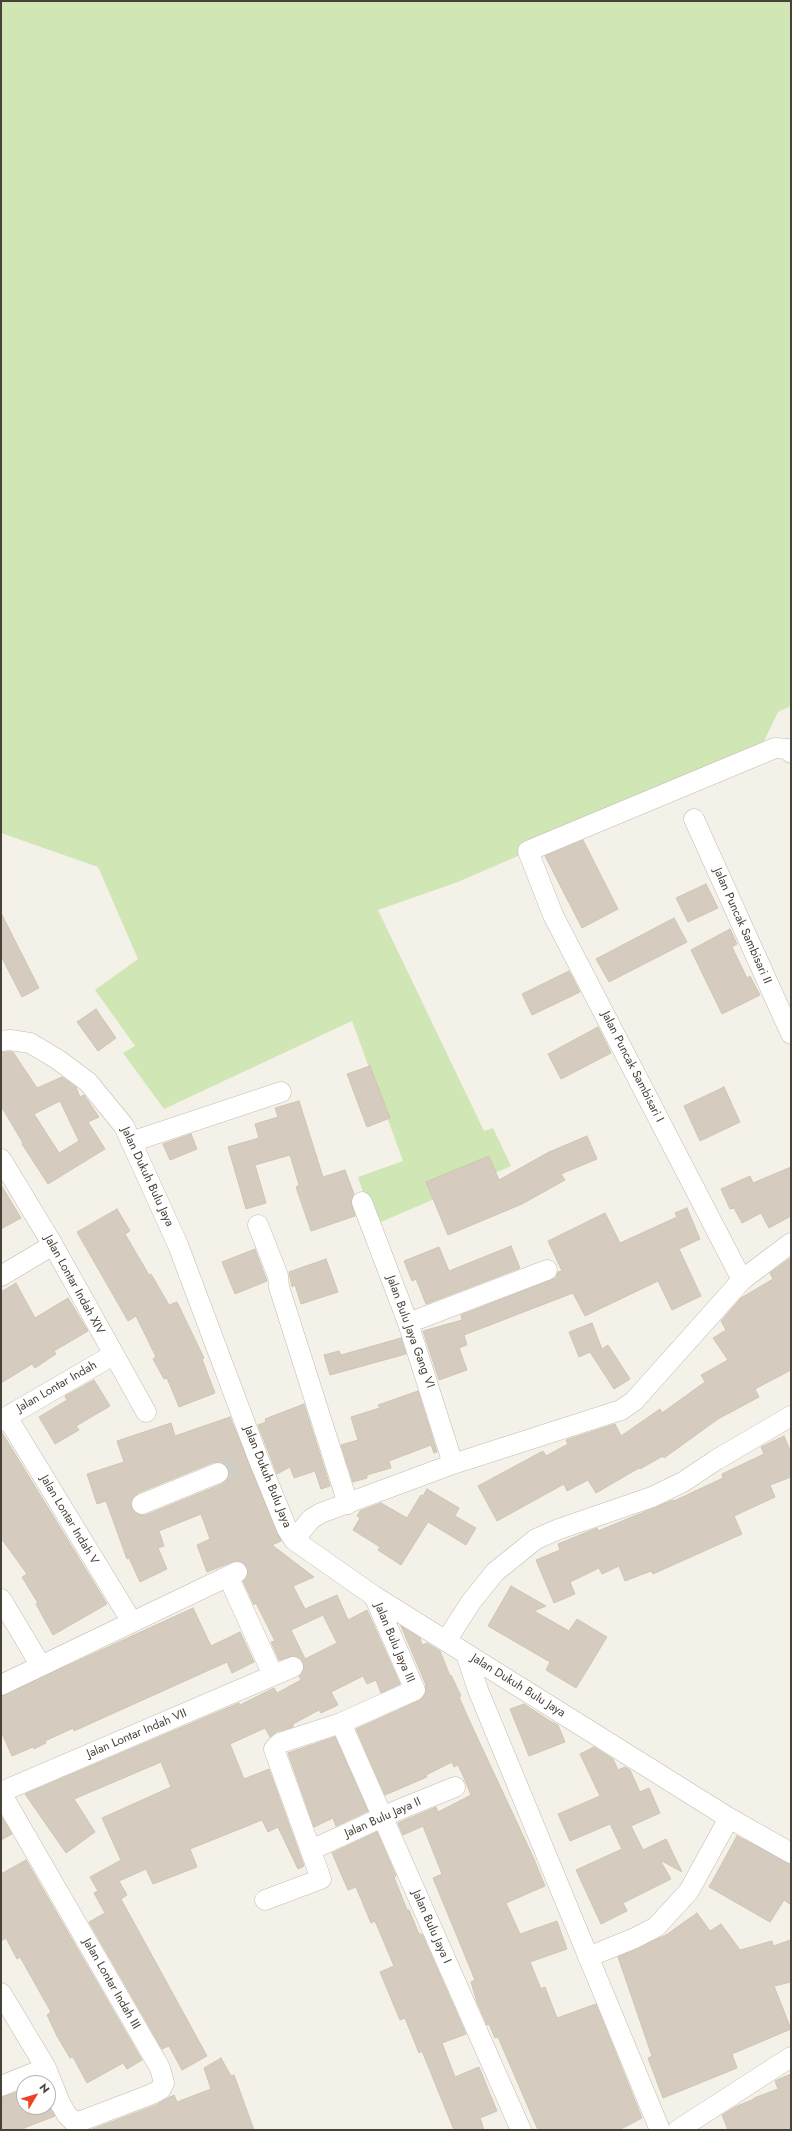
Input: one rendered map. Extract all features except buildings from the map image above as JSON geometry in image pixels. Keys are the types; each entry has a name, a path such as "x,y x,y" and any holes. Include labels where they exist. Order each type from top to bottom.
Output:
{"street":[{"name":"Jalan Puncak Sambisari I","path":"742,1280 553,915 528,851 775,748 787,749 791,753"},
{"name":"Jalan Puncak Sambisari II","path":"694,819 791,1034"},
{"name":"Jalan Dukuh Bulu Jaya","path":"1,1041 10,1040 30,1043 88,1082 124,1126 178,1245 252,1460 294,1540 374,1596 466,1654 729,1818 791,1853"},
{"path":"131,1142 281,1092"},
{"name":"Jalan Lontar Indah XIV","path":"1,1159 53,1245 146,1412"},
{"name":"Jalan Bulu Jaya Gang VI","path":"362,1202 408,1323 453,1464"},
{"path":"258,1225 278,1276 279,1287 348,1504"},
{"path":"294,1540 311,1519 348,1504 453,1464 621,1410 630,1405 742,1280 791,1243"},
{"path":"1,1276 53,1245"},
{"path":"408,1323 547,1270"},
{"name":"Jalan Lontar Indah","path":"4,1418 113,1355"},
{"path":"446,1641 471,1602 495,1572 536,1539 559,1529 652,1497 683,1482 716,1460 791,1416"},
{"name":"Jalan Lontar Indah V","path":"4,1418 132,1622"},
{"path":"142,1504 218,1473"},
{"path":"1,1685 233,1574 273,1675"},
{"name":"Jalan Bulu Jaya III","path":"341,1723 414,1690 374,1596"},
{"path":"1,1599 41,1666"},
{"path":"466,1654 478,1690 660,2130"},
{"name":"Jalan Lontar Indah VII","path":"1,1792 293,1666"},
{"path":"265,1900 321,1878 274,1749 280,1743 341,1723"},
{"name":"Jalan Bulu Jaya I","path":"341,1723 521,2130"},
{"name":"Jalan Bulu Jaya II","path":"311,1850 455,1787"},
{"name":"Jalan Lontar Indah III","path":"1,1792 160,2068 164,2083 161,2089 152,2094 81,2121 74,2122 67,2115 46,2068"},
{"path":"588,1957 635,1938 656,1927 689,1891 729,1818"},
{"path":"1,1993 46,2068 1,2086"},
{"path":"678,2130 791,2057"}],"green space":[{"path":"1,1 791,1 791,706 778,712 764,741 665,792 458,882 378,910 484,1131 493,1128 511,1166 374,1225 358,1177 403,1161 352,1021 164,1109 123,1053 135,1046 95,990 138,959 98,867 1,833"}],"tunnel":[{"path":"218,1473 246,1463"}]}
